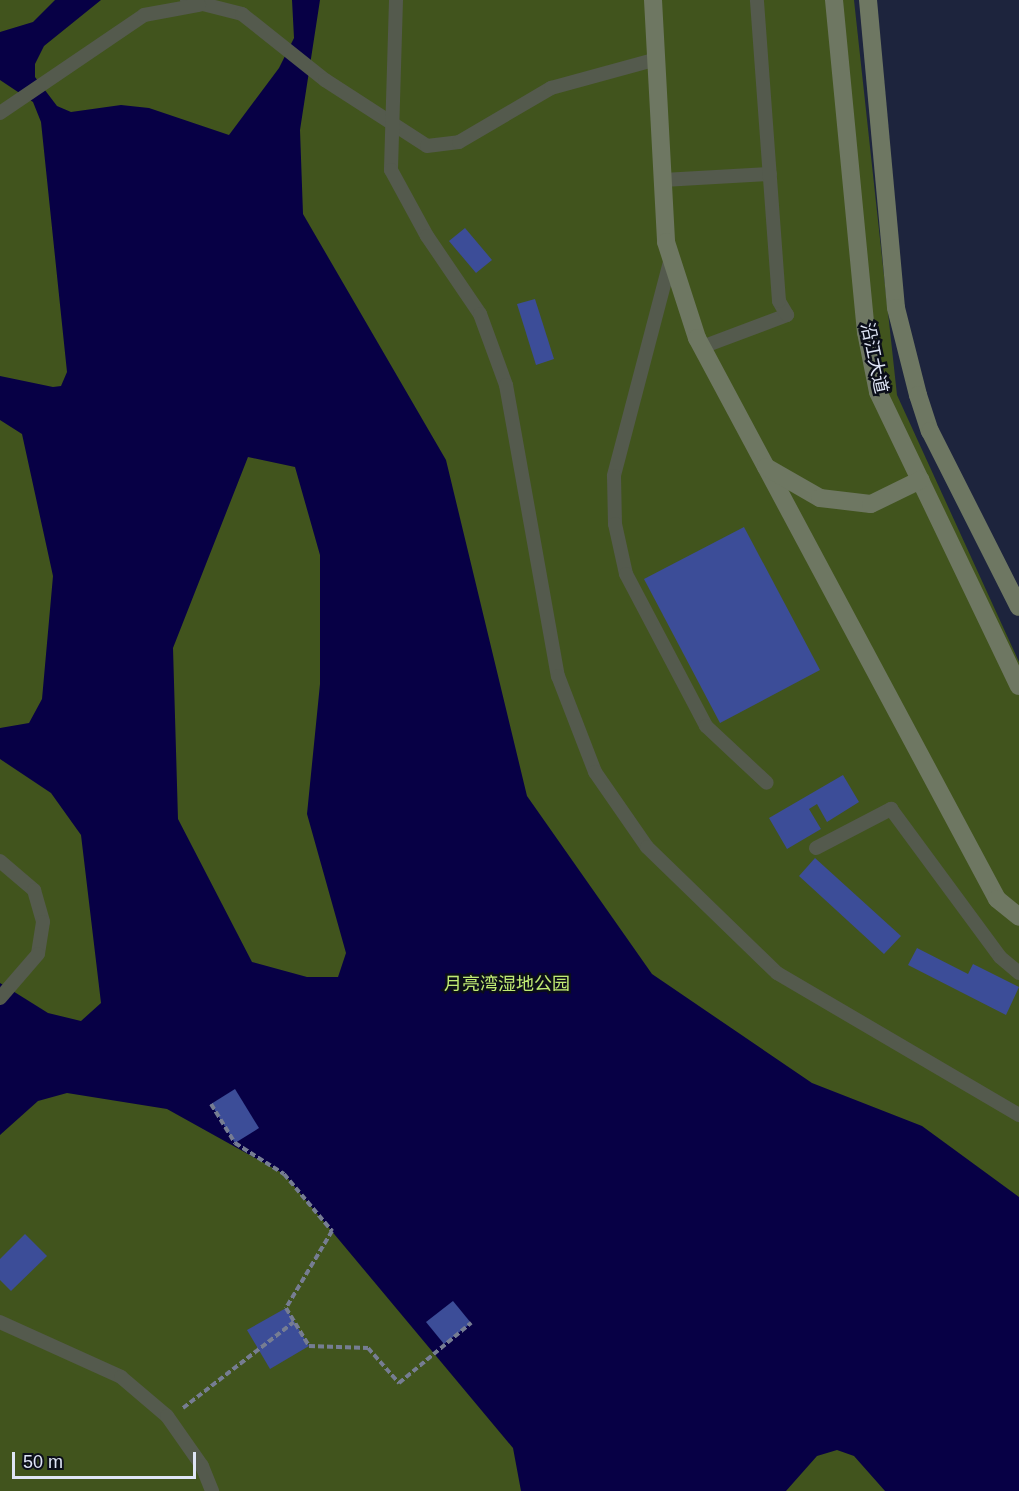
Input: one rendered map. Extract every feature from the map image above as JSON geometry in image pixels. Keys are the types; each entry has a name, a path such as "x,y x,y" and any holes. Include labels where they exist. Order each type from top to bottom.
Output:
{"main road":[{"path":"653,0 663,180 671,258 702,347 997,899 1019,917"},
{"name":"沿江大道","path":"834,0 866,332 878,392 1019,686"},
{"name":"沿江大道","path":"868,0 896,308 918,395 930,431 1019,607"},
{"path":"766,467 820,498 871,504 920,480"}],"lane":[{"path":"396,0 389,123 391,170 427,236 480,314 506,385 558,676 595,772 647,847 777,973 1019,1115"},
{"path":"702,347 787,315 779,301 757,0"},
{"path":"0,113 144,15 193,3 242,14 281,41 325,80 428,147 459,142 551,88 657,59"},
{"path":"663,180 770,174"},
{"path":"671,258 614,476 615,524 626,574 706,726 767,783"},
{"path":"816,848 891,808 1000,957 1019,973"},
{"path":"0,861 34,890 43,922 38,954 25,975 0,998"},
{"path":"0,1322 121,1377 169,1419 202,1466 212,1491"}],"path":[{"path":"211,1104 235,1143 284,1174 332,1231 286,1308 309,1346 368,1348 399,1383 471,1323"},
{"path":"169,1419 294,1322"}],"green space":[{"name":"月亮湾湿地公园","path":"0,0 854,0 897,395 1019,662 1019,1491 0,1491"}],"shaded area":[{"path":"55,0 101,0 44,46 35,64 35,77 57,106 71,112 121,105 149,108 229,135 279,68 294,38 292,0 320,0 300,130 303,214 446,460 527,796 652,974 812,1083 922,1126 1019,1197 1019,1491 885,1491 854,1456 837,1450 817,1456 786,1491 521,1491 513,1448 284,1174 167,1109 67,1093 38,1101 0,1135 0,983 48,1013 81,1021 101,1003 81,835 51,793 0,759 0,728 29,723 42,699 53,576 22,434 0,420 0,376 53,387 61,386 67,372 41,122 33,102 0,80 0,32 33,22","holes":["248,457 295,467 320,555 320,684 307,814 346,953 338,977 307,977 252,962 178,819 173,648"]}],"building":[{"path":"465,228 492,260 476,273 449,241"},
{"path":"535,299 554,359 536,365 517,304"},
{"path":"744,527 820,670 720,723 644,579"},
{"path":"843,775 859,802 827,822 817,804 809,809 821,829 787,849 769,818"},
{"path":"815,858 901,936 884,954 799,876"},
{"path":"917,948 968,974 973,964 1019,987 1006,1015 908,965"},
{"path":"235,1089 259,1128 235,1143 211,1104"},
{"path":"25,1234 47,1256 11,1291 0,1280 0,1259"},
{"path":"453,1301 471,1323 444,1344 426,1322"},
{"path":"286,1308 309,1346 270,1369 247,1330"}]}
